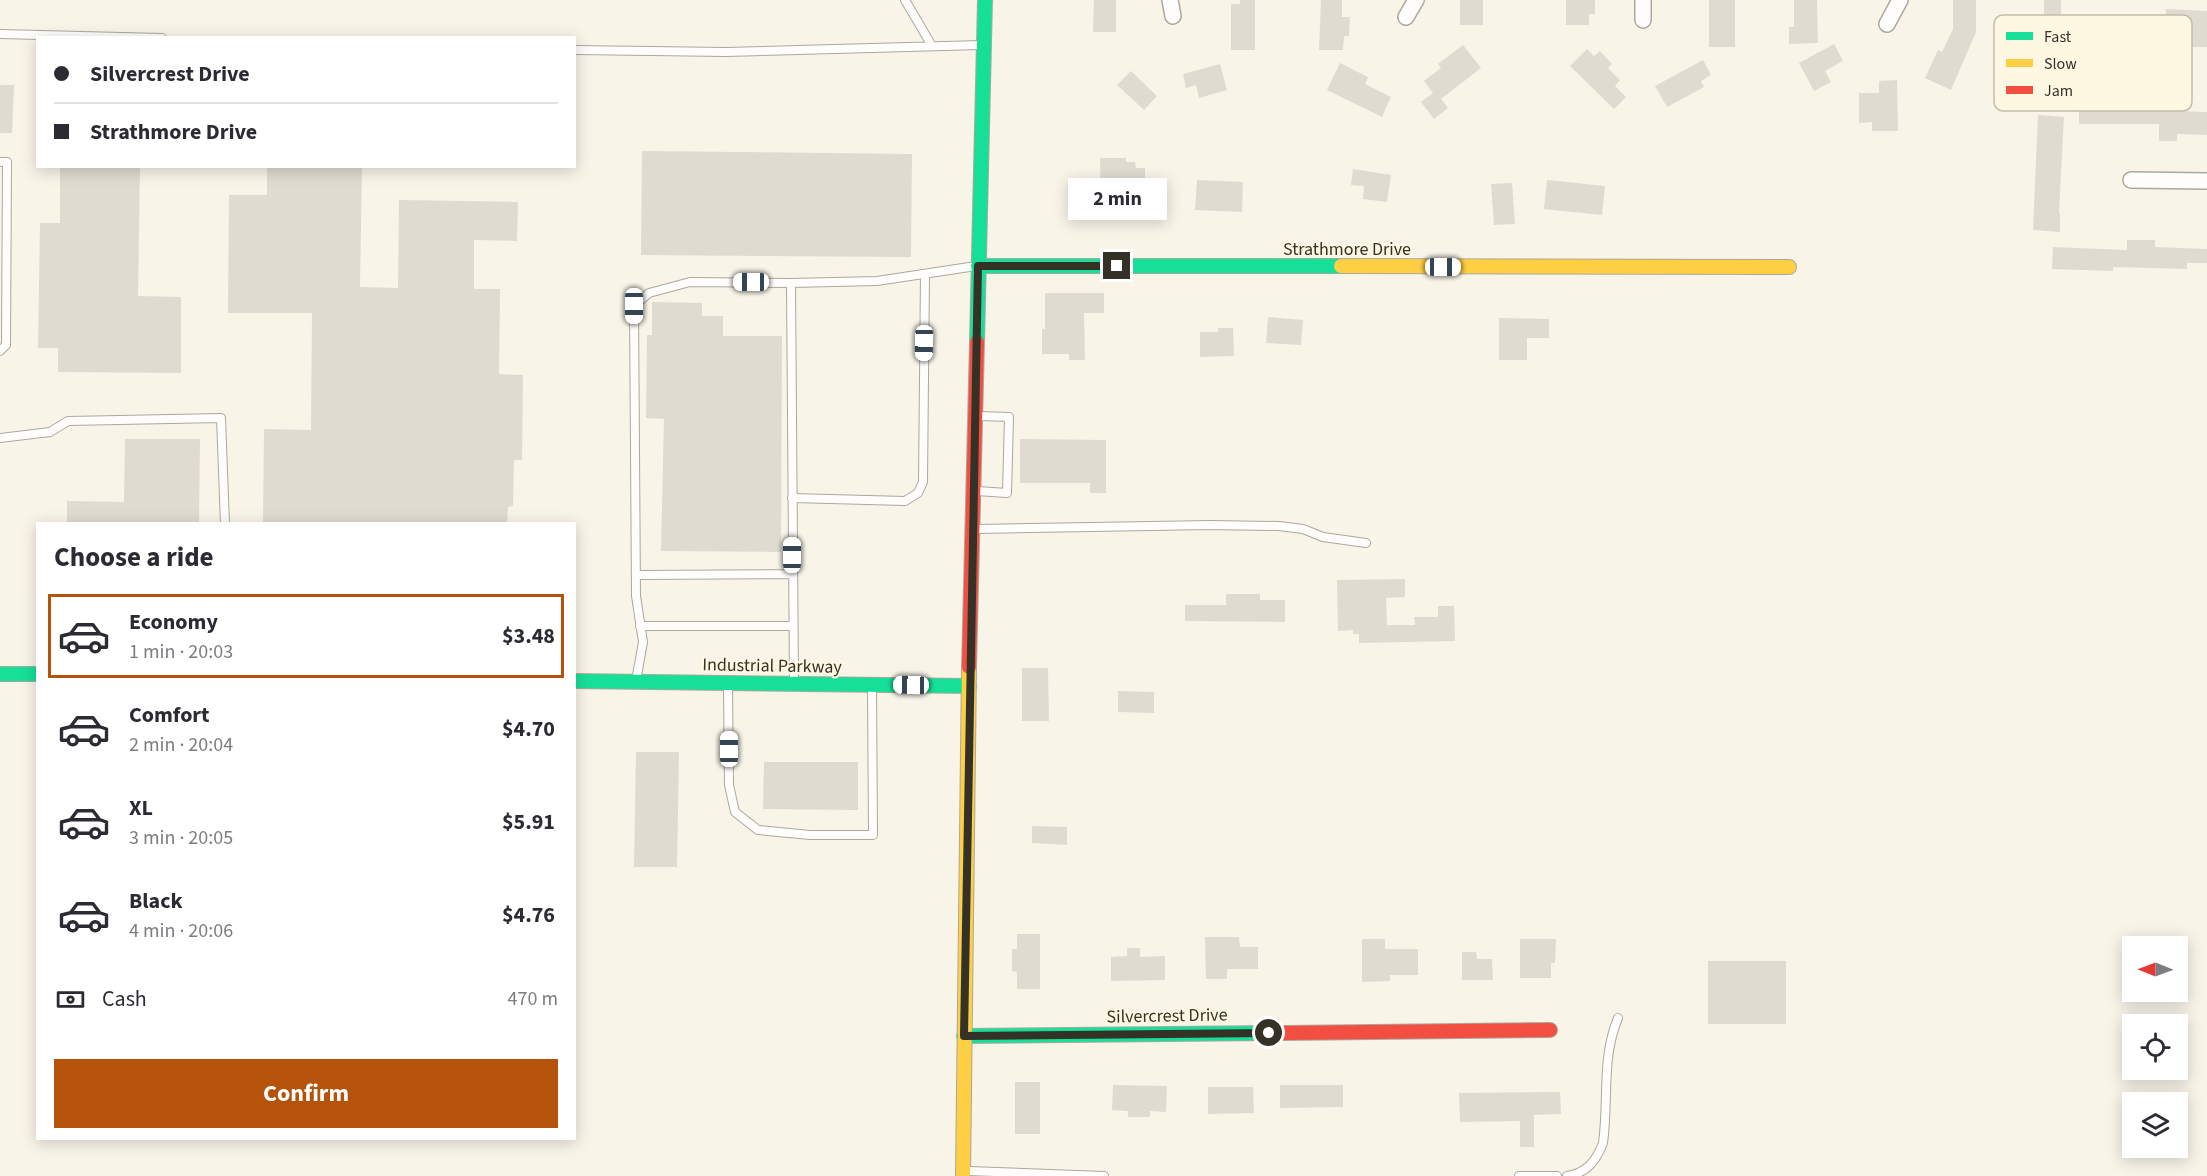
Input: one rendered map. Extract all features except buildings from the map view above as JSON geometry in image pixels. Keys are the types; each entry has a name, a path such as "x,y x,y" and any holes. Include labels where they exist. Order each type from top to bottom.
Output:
{"street":[{"path":"963,1174 969,686 985,0"},
{"path":"1170,0 1173,16"},
{"path":"1406,17 1416,0"},
{"path":"1643,0 1643,20"},
{"path":"1887,24 1900,0"},
{"path":"2131,180 2207,181"},
{"name":"Strathmore Drive","path":"978,266 1789,267"},
{"path":"0,674 36,674"},
{"name":"Industrial Parkway","path":"576,681 969,686"},
{"name":"Silvercrest Drive","path":"964,1036 1550,1030"}],"lane":[{"path":"905,0 932,46"},
{"path":"0,34 81,36"},
{"path":"576,51 726,52 983,45"},
{"path":"0,162 7,162 6,345 0,351"},
{"path":"636,682 643,642 636,596 634,306 649,293 690,282 877,281 978,266"},
{"path":"792,498 905,501 918,493 923,482 925,274"},
{"path":"791,283 794,684"},
{"path":"973,491 1007,493 1009,417 975,415"},
{"path":"0,438 50,432 68,422 221,418 225,522"},
{"path":"973,529 1279,526 1304,529 1323,537 1366,543"},
{"path":"636,575 793,574"},
{"path":"640,626 793,626"},
{"path":"728,683 729,785 735,812 758,830 810,835 873,835 872,685"},
{"path":"1567,1176 1587,1170 1600,1152 1603,1143 1606,1057 1618,1018"},
{"path":"963,1174 1104,1176"},
{"path":"1520,1176 1557,1176"}],"traffic: fast":[{"path":"977,342 985,0"},
{"path":"978,266 1341,266"},
{"path":"0,674 36,674"},
{"path":"576,681 969,686"},
{"path":"964,1036 1284,1033"}],"traffic: slow":[{"path":"1341,266 1789,267"},
{"path":"963,1176 969,667"}],"traffic: jam":[{"path":"969,667 977,342"},
{"path":"1284,1033 1550,1030"}],"route":[{"path":"1117,266 978,266 964,1036 1269,1033"}]}
